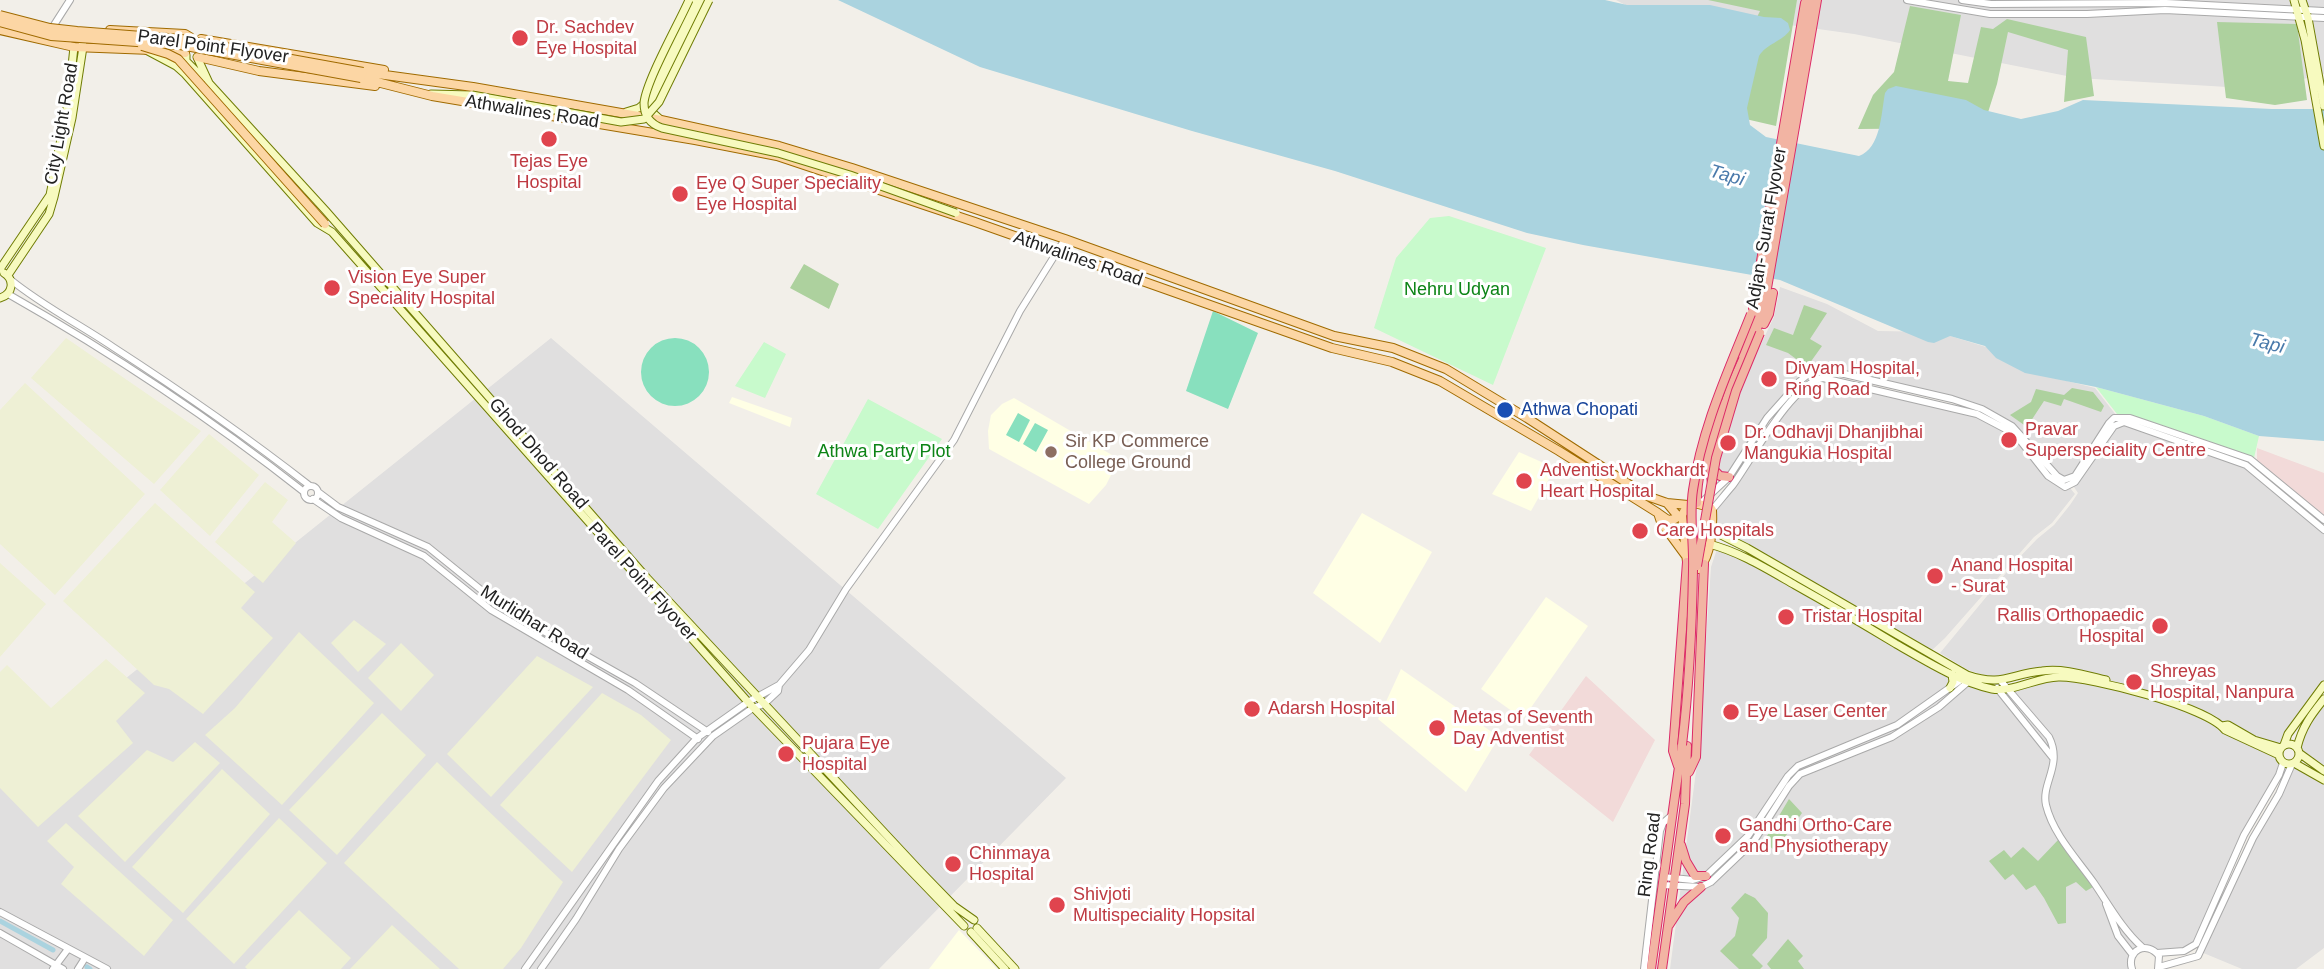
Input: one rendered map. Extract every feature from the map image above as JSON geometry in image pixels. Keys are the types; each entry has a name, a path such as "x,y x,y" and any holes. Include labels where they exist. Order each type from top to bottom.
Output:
{"highway":[{"name":"Adjan- Surat Flyover","path":"1685,745 1693,570 1692,494 1703,438 1718,391 1752,314 1805,0"},
{"path":"1701,506 1697,489 1704,453 1722,391 1760,312 1811,0"},
{"path":"1701,506 1714,491 1709,460 1731,386 1760,312 1777,242 1817,0"},
{"name":"Adjan- Surat Flyover","path":"1685,745 1696,571 1707,498 1736,391 1770,311 1822,0"},
{"path":"1709,460 1716,473 1729,477"},
{"path":"1678,769 1673,751 1686,559"},
{"path":"1687,775 1696,757 1704,564"},
{"name":"Ring Road","path":"1651,969 1678,769 1685,745"},
{"name":"Ring Road","path":"1662,969 1687,775 1685,745"},
{"path":"1680,839 1690,871 1695,876 1706,876"},
{"path":"1669,926 1684,902 1701,887"}],"main road":[{"path":"689,0 647,92 645,111 653,124 778,153 850,175 975,222"},
{"path":"615,112 633,111 645,103 695,0"},
{"path":"661,120 652,112 651,104 702,0"},
{"path":"429,95 472,95 621,122 644,119 659,102 709,0"},
{"path":"2294,0 2303,14"},
{"path":"2302,0 2324,146"},
{"path":"0,14 54,25 201,38 371,67 404,78"},
{"name":"Parel Point Flyover","path":"0,14 51,28 181,39 362,75 412,90"},
{"name":"Parel Point Flyover","path":"0,22 51,36 180,45 362,75 425,82"},
{"path":"2,297 12,288 5,274 49,214 61,170 80,28"},
{"path":"0,30 78,47 186,54 259,71 412,90"},
{"path":"137,31 145,50 171,63 185,74 317,223 327,227"},
{"path":"190,37 184,43 186,61 207,80"},
{"path":"198,57 205,48 201,38"},
{"path":"2308,40 2324,106"},
{"path":"126,41 178,59 327,227"},
{"name":"Ghod Dhod Road","path":"198,57 207,80 326,211 647,578 974,927"},
{"name":"Athwalines Road","path":"425,82 473,87 661,120 779,146 1075,242 1334,337 1393,348 1446,369 1644,494 1667,503 1701,506"},
{"name":"Athwalines Road","path":"412,90 776,156 975,222 1332,348 1392,362 1440,381 1658,513 1661,522 1686,559"},
{"path":"712,144 714,132"},
{"name":"Parel Point Flyover","path":"327,227 751,705 964,926 968,921 974,927"},
{"path":"1063,253 1075,242"},
{"path":"1658,513 1668,520 1675,519 1675,513 1667,503"},
{"path":"1701,506 1711,530 1704,564 1699,569 1690,566 1686,559 1682,515 1701,506"},
{"path":"1711,530 1747,548 1968,678 1996,681 2041,671 2073,672 2118,684 2123,689"},
{"path":"1709,544 1743,556 1952,674 2002,689 2059,677 2123,689 2192,710 2237,736 2281,749 2290,763 2324,780"},
{"path":"1950,688 1953,682 1952,674"},
{"path":"2281,749 2288,734 2324,685"},
{"path":"2290,763 2298,750 2300,732 2305,722 2324,699"},
{"path":"2281,749 2292,744 2324,771"},
{"path":"974,927 1005,969"},
{"path":"974,927 1016,969"}],"street":[{"path":"54,25 70,0"},
{"path":"1907,0 1990,14 2087,14 2165,10 2303,14 2324,11"},
{"path":"1962,0 1991,5 2157,3 2303,14 2324,18"},
{"path":"526,969 657,781 697,737 710,734 761,701 779,685 809,650 846,589 954,440 1020,311 1063,253 1065,239"},
{"path":"2,297 122,361 242,443 304,492 306,498 313,499 318,492 314,486 310,486 227,423 108,343 45,306 5,274"},
{"path":"1714,491 1729,477 1767,418 1806,376 1823,369 1982,409 2012,426 2057,476 2064,480 2075,475 2114,418 2130,418 2250,459 2324,520"},
{"path":"1701,506 1733,485 1774,423 1809,383 1823,378 1977,414 2015,434 2045,473 2065,487 2076,482 2114,426 2124,422 2246,464 2324,530"},
{"path":"304,492 310,486"},
{"name":"Murlidhar Road","path":"318,492 338,507 428,547 499,605 635,683 710,734"},
{"name":"Murlidhar Road","path":"313,499 341,517 424,556 491,610 628,690 705,745"},
{"path":"1673,882 1706,876 1748,836 1788,776 1798,766 1897,725 1968,678"},
{"path":"1662,881 1701,887 1711,883 1754,841 1789,786 1800,774 1892,737 1939,707 1968,678"},
{"path":"1996,681 2049,737 2053,745 2054,760 2045,803 2056,830 2127,933 2142,947"},
{"path":"541,969 633,829 664,788 705,745 710,734"},
{"path":"2157,953 2158,968 2198,956 2253,838 2279,794 2290,763"},
{"path":"2132,969 2130,961 2133,954 2142,947 2148,947 2157,953 2185,951 2196,944 2244,835 2279,775 2290,763"},
{"path":"1644,969 1660,831 1663,823 1671,816"},
{"path":"2106,902 2118,936 2133,954"},
{"path":"0,912 107,969"},
{"path":"0,933 57,968 68,949"},
{"path":"78,969 85,958"}],"shaded area":[{"path":"1616,0 2324,0 2324,74 2261,89 2077,78 1854,34 1689,11 1629,7"},
{"path":"1780,287 1827,304 1878,331 1937,332 1986,347 2019,369 2095,388 2116,415 2108,422 2074,474 2065,477 2058,474 2015,424 1998,414 1837,370 1805,375 1765,418 1728,475 1715,470 1738,392 1774,317"},
{"path":"66,338 201,431 154,484 31,378"},
{"path":"551,338 1066,778 879,969 0,969 0,779"},
{"path":"1828,379 1973,414 2009,431 2048,477 2070,488 2075,494 2052,523 2034,537 1929,653 1715,530 1714,511 1776,423 1809,386"},
{"path":"25,383 145,494 55,595 0,544 0,410"},
{"path":"732,397 792,418 790,427 729,403"},
{"name":"Sir KP Commerce College Ground","path":"1014,398 1112,455 1113,471 1106,485 1089,504 989,449 991,415 1002,404"},
{"path":"2123,423 2241,463 2324,531 2324,683 2280,747 2124,688 2120,683 2074,671 1993,678 1968,670 1940,653 2015,562 2054,525 2070,505 2078,493 2074,487 2117,425"},
{"path":"209,434 259,475 210,536 160,490"},
{"path":"2257,448 2324,473 2324,517 2257,460"},
{"name":"Adventist Wockhardt Heart Hospital","path":"1519,452 1555,468 1531,511 1492,494"},
{"path":"265,482 288,500 272,522 296,543 263,583 215,542"},
{"path":"155,503 255,592 241,608 273,638 203,714 169,689 154,685 63,601"},
{"path":"1362,513 1432,552 1380,643 1313,593"},
{"path":"1718,546 1728,549 1924,663 1987,689 2052,678 2109,686 2199,714 2279,758 2283,763 2243,836 2199,939 2184,950 2134,950 2130,969 1670,969 1698,756 1711,567"},
{"path":"0,563 46,604 0,657"},
{"path":"1546,597 1588,626 1523,719 1481,689"},
{"path":"354,620 386,644 358,672 331,643"},
{"path":"299,632 374,703 282,805 205,735 235,708"},
{"path":"401,643 434,675 401,711 368,678"},
{"path":"537,656 593,687 491,797 447,754"},
{"path":"106,659 145,693 116,721 133,743 38,827 0,788 0,672 7,665 51,708"},
{"name":"Metas of Seventh Day Adventist","path":"1401,669 1499,737 1466,792 1378,719"},
{"path":"1586,676 1655,740 1613,822 1529,755"},
{"path":"602,693 641,715 671,740 572,872 500,805"},
{"path":"2324,701 2324,770 2300,752 2299,747 2301,732"},
{"path":"382,713 426,755 337,855 289,810"},
{"path":"195,742 220,763 125,862 78,816 147,750 173,762"},
{"path":"437,762 563,882 521,948 503,969 459,969 344,863"},
{"path":"2293,764 2324,780 2324,948 2296,969 2242,969 2201,952 2254,838"},
{"path":"222,769 270,814 183,913 132,867"},
{"path":"279,818 327,863 234,964 186,919"},
{"path":"66,823 173,920 144,956 61,884 74,867 47,841"},
{"path":"299,910 351,958 341,969 247,969 245,967"},
{"path":"392,925 440,969 350,969"},
{"path":"959,930 997,969 929,969"}],"green space":[{"path":"1708,0 1797,0 1776,126 1711,111 1760,11"},
{"path":"1910,6 1961,15 1948,81 1968,83 1981,27 1993,29 2007,19 2086,37 2094,96 2064,102 2068,50 2008,32 1997,84 1984,125 1966,128 1858,129 1873,95 1894,72"},
{"path":"2217,22 2297,24 2307,100 2275,105 2226,98"},
{"name":"Nehru Udyan","path":"1449,216 1546,248 1493,385 1374,328 1396,258 1430,218"},
{"path":"804,264 839,284 829,309 790,288"},
{"path":"1804,305 1827,313 1810,339 1822,346 1807,367 1788,353 1766,345 1774,328 1793,335"},
{"path":"1213,311 1258,333 1228,409 1186,391"},
{"path":"675,338 688,341 699,348 706,359 709,372 706,385 699,396 688,403 675,406 662,403 651,396 644,385 641,372 644,359 651,348 662,341"},
{"path":"764,342 786,354 765,398 735,386"},
{"path":"2096,387 2204,416 2259,436 2254,458 2117,414"},
{"path":"2072,388 2093,392 2104,406 2101,412 2064,399 2061,406 2044,401 2027,427 2010,415 2031,402 2036,389 2064,395"},
{"name":"Athwa Party Plot","path":"868,399 942,439 878,529 816,494"},
{"path":"1018,413 1030,420 1019,442 1006,435"},
{"path":"1035,423 1048,430 1036,452 1023,444"},
{"path":"1789,799 1802,813 1775,851 1764,841"},
{"path":"2059,839 2093,887 2086,891 2076,882 2066,887 2066,923 2058,924 2035,885 2026,890 2013,874 2005,880 1989,861 2004,850 2011,858 2023,847 2038,861"},
{"path":"1745,893 1755,898 1768,913 1767,938 1752,955 1763,966 1760,969 1739,969 1720,951 1735,936 1739,918 1731,908"},
{"path":"1788,939 1803,956 1798,961 1804,969 1771,969 1767,964"}],"water":[{"name":"Tapi","path":"838,0 1605,0 1627,5 1710,5 1781,18 1788,23 1790,30 1787,34 1759,56 1747,108 1750,125 1766,137 1859,156 1872,146 1881,120 1885,93 1896,86 1966,100 1984,110 2021,119 2058,111 2083,100 2324,109 2324,441 2259,436 2204,416 2096,387 2025,373 1996,358 1985,346 1950,336 1934,343 1928,342 1780,280 1527,233 1335,171 980,67"}],"waterway":[{"path":"0,921 53,950"}],"place":[{"name":"Dr. Sachdev Eye Hospital","path":"520,38"},
{"name":"Tejas Eye Hospital","path":"549,139"},
{"name":"Eye Q Super Speciality Eye Hospital","path":"680,194"},
{"name":"Vision Eye Super Speciality Hospital","path":"332,288"},
{"name":"Divyam Hospital, Ring Road","path":"1769,379"},
{"name":"Athwa Chopati","path":"1505,410"},
{"name":"Pravar Superspeciality Centre","path":"2009,440"},
{"name":"Dr. Odhavji Dhanjibhai Mangukia Hospital","path":"1728,443"},
{"name":"Sir KP Commerce College Ground","path":"1051,452"},
{"name":"Adventist Wockhardt Heart Hospital","path":"1524,481"},
{"name":"Care Hospitals","path":"1640,531"},
{"name":"Anand Hospital - Surat","path":"1935,576"},
{"name":"Tristar Hospital","path":"1786,617"},
{"name":"Rallis Orthopaedic Hospital","path":"2160,626"},
{"name":"Shreyas Hospital, Nanpura","path":"2134,682"},
{"name":"Adarsh Hospital","path":"1252,709"},
{"name":"Eye Laser Center","path":"1731,712"},
{"name":"Metas of Seventh Day Adventist","path":"1437,728"},
{"name":"Pujara Eye Hospital","path":"786,754"},
{"name":"Gandhi Ortho-Care and Physiotherapy","path":"1723,836"},
{"name":"Chinmaya Hospital","path":"953,864"},
{"name":"Shivjoti Multispeciality Hopsital","path":"1057,905"}]}
